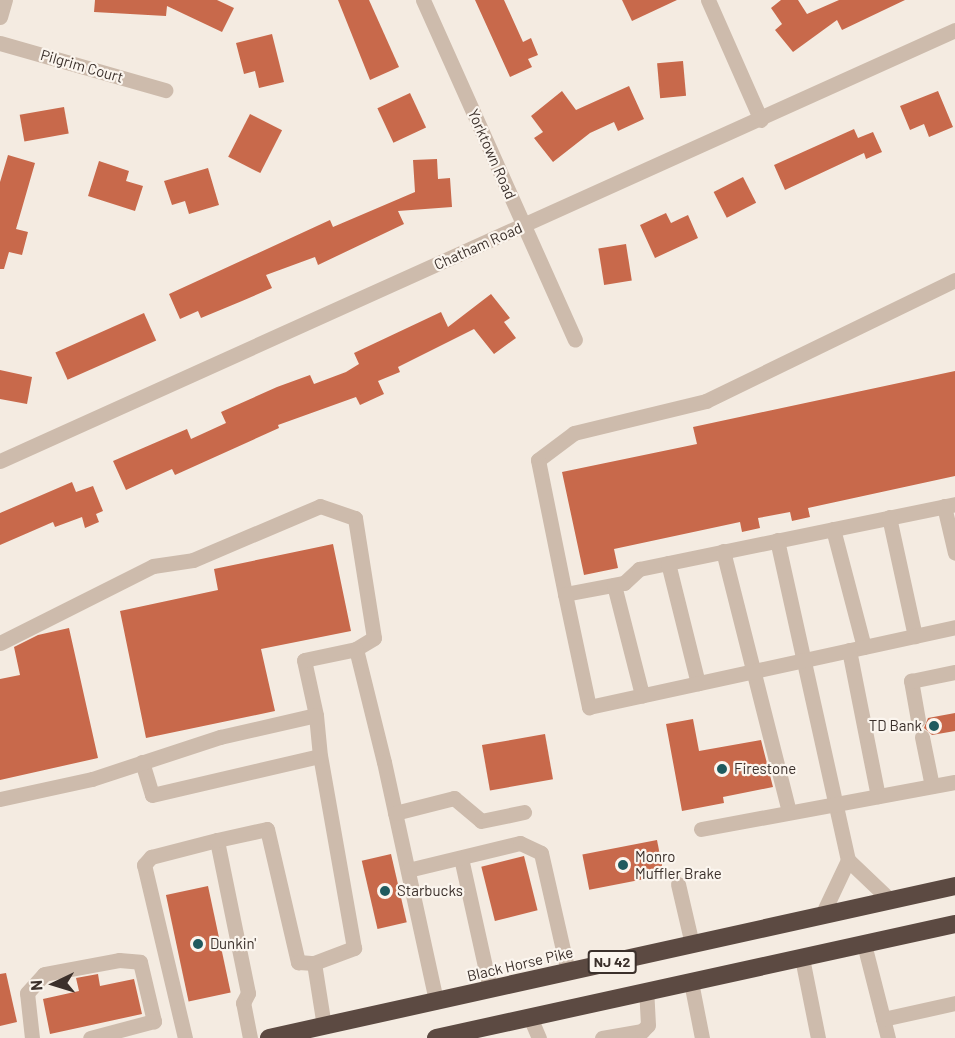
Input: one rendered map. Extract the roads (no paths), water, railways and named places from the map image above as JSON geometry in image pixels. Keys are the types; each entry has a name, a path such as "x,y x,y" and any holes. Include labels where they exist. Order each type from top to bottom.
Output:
{"highway":[{"name":"Black Horse Pike","path":"269,1038 322,1032 436,1001 955,886"},
{"name":"NJ 42","path":"436,1038 474,1034 530,1017 955,924"}],"street":[{"path":"0,17 5,0"},
{"name":"Yorktown Road","path":"423,0 576,340"},
{"path":"708,0 761,120"},
{"name":"Chatham Road","path":"0,461 761,120 955,30"},
{"name":"Pilgrim Court","path":"0,43 165,90"},
{"path":"955,280 706,401 574,433 538,460 588,706 955,627"},
{"path":"565,594 624,583 639,569 950,505 955,553"},
{"path":"0,643 153,566 193,560 320,506 355,518 374,638 356,649 304,660 316,715 354,948 314,963 298,962 267,829 151,857 144,865 185,1038"},
{"path":"889,517 915,636"},
{"path":"833,529 856,648 878,796"},
{"path":"777,540 848,860 890,900"},
{"path":"723,551 789,812"},
{"path":"668,563 698,683"},
{"path":"614,585 642,695"},
{"path":"356,649 436,1001"},
{"path":"918,720 911,681 955,672"},
{"path":"0,799 92,779 220,737 316,715"},
{"path":"922,737 932,786"},
{"path":"142,762 152,795 321,756"},
{"path":"701,830 955,782"},
{"path":"395,813 454,798 481,821 524,812"},
{"path":"217,840 248,993 243,1003 250,1038"},
{"path":"408,870 520,843 541,853 568,972"},
{"path":"461,858 490,989"},
{"path":"822,915 848,860"},
{"path":"678,884 692,944"},
{"path":"864,944 888,1038"},
{"path":"802,958 818,1038"},
{"path":"32,1038 27,993 44,974 119,960 140,962 154,1022 90,1038"},
{"path":"314,963 322,1032"},
{"path":"691,982 702,1038"},
{"path":"602,1038 642,1030 648,1025 646,992"},
{"path":"884,1019 955,1003"},
{"path":"530,1017 539,1038"}],"place":[{"name":"TD Bank","path":"934,726"},
{"name":"Firestone","path":"722,769"},
{"name":"Monro Muffler Brake","path":"623,865"},
{"name":"Starbucks","path":"385,891"},
{"name":"Dunkin'","path":"198,944"}]}
